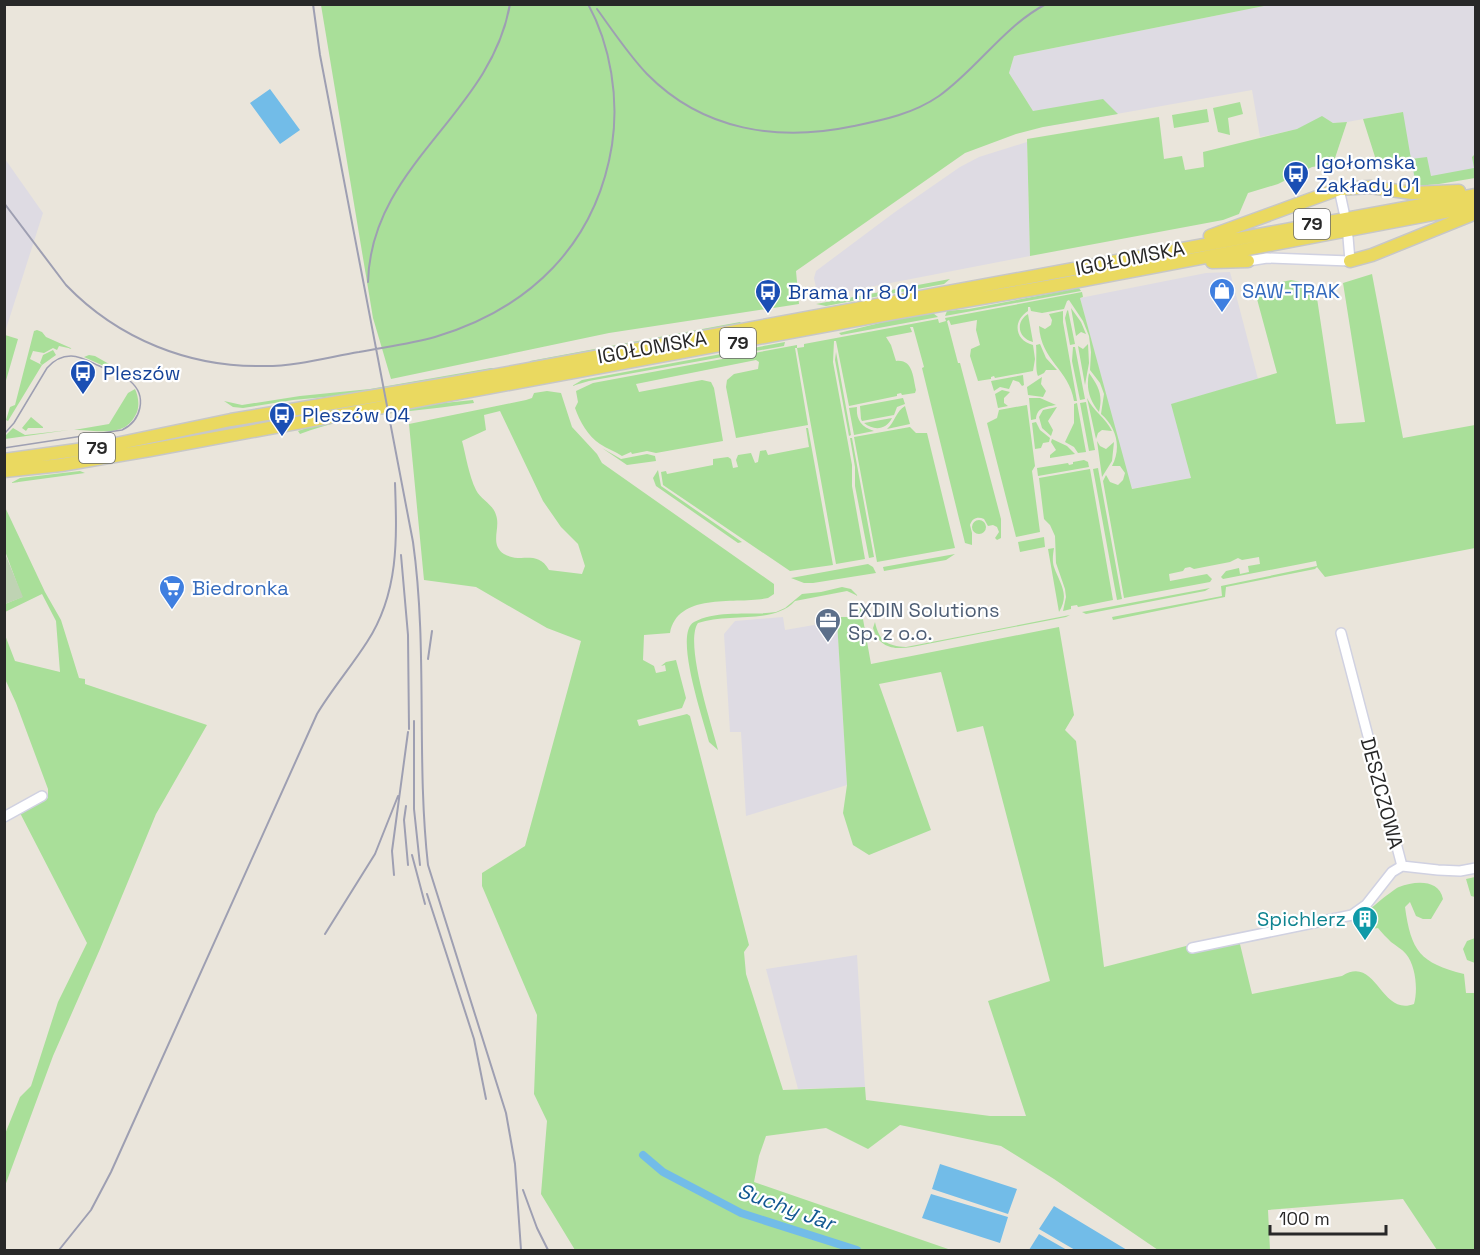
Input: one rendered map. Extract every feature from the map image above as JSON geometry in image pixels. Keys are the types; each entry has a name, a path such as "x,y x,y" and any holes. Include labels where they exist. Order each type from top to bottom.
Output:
{"main road":[{"path":"1150,260 1339,189 1370,187 1419,194 1476,190"},
{"name":"IGOŁOMSKA","path":"4,471 105,458 522,376 1150,260 1476,195"},
{"name":"IGOŁOMSKA","path":"1150,260 1476,206"},
{"path":"1350,261 1372,255 1476,213"},
{"path":"1150,260 1248,261"},
{"name":"IGOŁOMSKA","path":"4,460 69,453 231,420 502,380"}],"street":[{"path":"1339,189 1344,212"},
{"path":"1248,261 1267,258 1350,261 1348,237"},
{"name":"DESZCZOWA","path":"1192,948 1352,915 1366,905 1392,872 1402,866 1341,633"},
{"path":"4,817 42,796"},
{"path":"1402,866 1460,871 1476,868"}],"shaded area":[{"path":"1269,5 1475,5 1475,172 1415,183 1402,112 1333,123 1322,117 1298,129 1260,137 1252,90 1043,127 1009,73 1014,56"},
{"path":"1027,142 1030,256 818,297 814,278 816,271 895,212 960,167 979,157"},
{"path":"5,159 43,213 5,332"},
{"path":"1230,272 1258,379 1172,404 1191,478 1131,489 1080,298 1206,273"},
{"path":"783,617 785,630 837,621 847,785 746,816 741,732 730,732 724,634 735,621"},
{"path":"857,955 865,1087 798,1089 766,969"}],"green space":[{"path":"321,4 1269,5 1014,56 1009,73 1033,111 1103,99 1118,114 1043,127 1016,134 965,153 796,271 799,304 609,333 391,379 373,318"},
{"path":"1240,102 1243,114 1228,118 1230,135 1218,132 1213,108"},
{"path":"1207,109 1209,122 1174,128 1172,115"},
{"path":"1403,112 1411,159 1427,157 1431,176 1474,168 1472,157 1475,154 1475,178 1416,186 1412,162 1391,159 1376,160 1363,119"},
{"path":"1322,116 1333,123 1347,122 1333,164 1312,167 1278,184 1248,193 1239,214 1223,220 1030,256 1027,139 1159,117 1164,159 1182,156 1185,170 1204,167 1203,152 1297,129"},
{"path":"1372,274 1403,438 1475,425 1475,548 1325,577 1317,567 1226,587 1225,597 1113,620 1112,617 1222,596 1221,586 1317,566 1316,561 1223,579 1221,577 1226,571 1239,568 1240,574 1249,572 1248,566 1260,564 1259,557 1242,560 1238,558 1230,562 1194,569 1185,568 1183,571 1169,574 1170,581 1207,574 1212,579 1210,582 1124,598 1103,481 1106,475 1110,482 1118,485 1125,473 1120,466 1112,466 1117,452 1116,438 1114,431 1101,414 1104,394 1100,383 1090,370 1089,336 1083,321 1069,300 1064,309 1042,313 1031,311 1028,307 1028,311 1020,320 1019,335 1027,343 1033,345 1035,359 1033,371 995,378 994,376 991,379 978,381 970,356 971,349 980,345 976,330 977,320 951,325 949,320 947,321 1001,519 1001,538 997,540 995,538 999,532 997,527 988,526 982,518 974,519 970,525 972,545 965,543 913,327 910,327 912,332 886,337 896,361 902,361 909,366 913,375 915,393 902,395 901,393 897,396 849,406 836,341 834,341 833,362 852,465 852,486 865,559 836,564 797,348 804,347 804,344 938,319 939,323 946,321 945,318 1082,292 1083,297 1080,298 1132,489 1191,478 1171,404 1277,373 1254,288 1291,280 1315,285 1336,424 1365,422 1343,283"},
{"path":"950,279 944,284 826,306 816,304"},
{"path":"1079,288 1081,291 945,316 947,311 969,309"},
{"path":"1071,308 1086,334 1081,332 1076,336"},
{"path":"1068,310 1075,344 1070,345 1065,318"},
{"path":"1063,311 1077,401 1074,401 1067,381 1045,348 1039,326 1045,329 1051,325 1052,320 1049,314"},
{"path":"933,313 938,317 841,335 839,333 904,317"},
{"path":"1028,314 1033,342 1024,337 1020,330 1021,321"},
{"path":"740,322 742,324 737,326 529,364 530,361"},
{"path":"37,330 46,337 73,349 59,346 57,350 53,348 44,353 33,351 30,359 42,365 8,421 6,420 10,407 15,405 34,331"},
{"path":"4,335 18,339 5,384"},
{"path":"785,342 784,346 572,386 582,380"},
{"path":"1040,344 1046,358 1057,370 1046,370 1038,376 1036,345"},
{"path":"1088,344 1089,363 1085,385 1078,346 1083,349"},
{"path":"797,345 795,348 808,425 736,438 726,387 727,380 734,374 758,369 759,362 756,360 636,384 639,392 702,380 711,382 723,441 656,453 647,451 632,454 631,452 622,456 603,446 588,433 575,408 578,402 576,391 593,383"},
{"path":"1073,347 1075,347 1085,399 1080,400 1072,361"},
{"path":"53,350 56,355 42,365 40,363 43,355"},
{"path":"836,352 851,435 849,436 835,360"},
{"path":"95,356 130,376 84,357"},
{"path":"494,368 494,371 347,395 243,408 233,407 224,401 242,405 370,389"},
{"path":"1089,373 1099,391 1101,401 1099,412 1089,393"},
{"path":"1023,375 1024,385 1013,380 1009,389 1000,387 994,391 991,381"},
{"path":"1042,377 1041,384 1046,391 1043,397 1028,395 1027,387"},
{"path":"135,389 138,410 130,423 123,428 108,431 74,430 109,424 128,393"},
{"path":"1002,390 1010,392 1004,398 1004,403 1008,406 998,408 995,394"},
{"path":"547,391 561,393 572,427 597,454 602,463 774,584 774,594 768,598 696,605 684,611 675,620 670,633 644,635 643,660 654,666 656,673 666,671 665,665 661,666 666,662 676,660 686,698 682,708 637,720 639,726 687,714 690,716 749,945 744,952 746,974 783,1090 865,1087 866,1100 990,1116 1026,1116 988,1001 1050,981 983,726 957,732 941,672 879,684 931,830 869,855 853,845 843,813 847,785 837,621 838,617 850,617 852,610 861,608 871,664 1059,627 1074,715 1065,730 1076,741 1104,967 1190,945 1239,940 1252,994 1342,976 1354,971 1363,973 1371,979 1393,1002 1403,1006 1414,1004 1415,978 1409,959 1378,928 1360,931 1361,922 1369,910 1399,887 1426,883 1441,892 1443,899 1431,919 1416,916 1410,902 1405,907 1407,922 1420,953 1437,965 1464,974 1466,993 1475,993 1475,1250 1437,1250 1403,1199 1268,1210 1270,1250 1158,1250 1001,1146 900,1125 868,1149 826,1128 766,1136 754,1182 951,1250 575,1250 541,1194 547,1121 534,1094 537,1015 482,886 482,873 525,846 581,641 547,628 476,587 424,580 409,424 526,400 532,398 534,393","holes":["500,411 543,501 561,527 578,544 585,566 582,574 549,570 539,560 510,557 497,546 496,515 476,490 462,441 486,430 484,415"]},
{"path":"903,398 905,404 897,407 894,415 862,421 860,406"},
{"path":"1029,398 1040,398 1056,405 1043,408 1038,412 1036,419 1031,420"},
{"path":"1087,398 1112,431 1102,430 1096,439"},
{"path":"473,400 474,403 364,417 300,434 298,431 318,424 425,405"},
{"path":"1086,402 1095,450 1089,451 1080,403"},
{"path":"1077,403 1086,452 1078,453 1074,447 1065,442 1074,423 1074,404"},
{"path":"1027,405 1040,532 1016,537 987,423 997,418 999,410"},
{"path":"905,406 910,424 887,429 900,411"},
{"path":"857,407 860,422 874,431 854,435 849,408"},
{"path":"1057,407 1048,421 1053,430 1051,436 1042,428 1039,417 1043,410"},
{"path":"31,417 43,428 28,428 26,431 22,428"},
{"path":"892,418 886,425 879,428 864,423"},
{"path":"1036,422 1040,430 1050,438 1049,442 1043,443 1041,448 1035,449 1032,423"},
{"path":"910,427 916,433 927,433 955,548 877,562 854,437"},
{"path":"13,428 25,435 69,430 5,439"},
{"path":"806,428 808,428 833,565 790,571 663,485 661,472 666,471 667,474 713,465 713,459 728,457 731,459 733,468 738,467 736,460 738,455 751,453 755,463 758,462 760,451 766,450 768,455 809,447"},
{"path":"850,438 852,438 874,557 869,558 855,486 855,467"},
{"path":"1052,439 1067,446 1075,454 1050,458 1056,450 1051,442"},
{"path":"1097,441 1106,449 1114,442 1112,461 1102,477"},
{"path":"602,448 621,459 647,454 655,456 656,461 627,465"},
{"path":"1084,460 1088,462 1089,467 1038,476 1037,468 1068,463 1069,465"},
{"path":"1098,468 1122,599 1117,600 1093,469"},
{"path":"1090,469 1113,600 1078,607 1077,605 1071,606 1071,609 1063,611 1065,589 1056,563 1055,536 1044,519 1039,478"},
{"path":"658,470 661,486 742,542 738,543 656,486 653,478"},
{"path":"80,471 85,473 11,483 20,478"},
{"path":"4,505 45,592 61,620 79,678 85,679 85,684 207,725 156,814 53,1056 5,1186 5,1134 20,1097 31,1086 58,1002 87,943 19,811 48,798 48,789 5,679 5,635 15,661 60,672 56,621 42,594 5,612 5,604 22,597 5,551"},
{"path":"979,520 984,522 986,527 984,532 979,534 974,532 972,527 974,522"},
{"path":"1044,537 1045,547 1020,552 1018,542"},
{"path":"1054,548 1053,565 1064,594 1059,612 1048,549"},
{"path":"4,551 23,597 5,604 4,604"},
{"path":"955,554 946,560 884,571 883,567"},
{"path":"868,564 876,573 813,583 804,583 791,578"},
{"path":"842,587 851,589 858,596 847,591 795,601 786,608 775,613 763,616 723,618 698,623 694,648 705,704 718,750 709,742 692,679 688,660 688,629 694,622 713,616 776,612 785,608 802,594"},
{"path":"1210,588 1205,591 1086,614 1082,612"},
{"path":"1070,615 905,648 893,648 883,644 873,628 875,622 879,634 885,641 906,647"},
{"path":"1476,877 1475,897 1471,896 1466,879"},
{"path":"1475,938 1476,963 1467,960 1463,949 1467,941"}],"water":[{"path":"270,89 300,130 280,144 250,103"},
{"path":"940,1164 1017,1189 1008,1214 932,1189"},
{"path":"931,1194 1008,1217 1000,1243 922,1218"},
{"path":"1054,1206 1127,1250 1075,1250 1039,1229"},
{"path":"1039,1234 1067,1250 1029,1250"}],"waterway":[{"name":"Suchy Jar","path":"643,1155 663,1172 741,1213 857,1250"}],"tram line":[{"path":"4,448 122,430 129,426 138,414 139,394 136,387 119,374 81,358 64,357 47,368 14,423 5,433"}],"railway":[{"path":"313,4 320,55 413,542 420,623 423,784 428,865 506,1113 515,1164 521,1250"},
{"path":"368,282 374,241 389,204 409,171 458,110 480,78 499,43 510,4"},
{"path":"4,203 66,285 86,304 108,321 132,335 183,355 210,362 277,366 407,344 435,337 469,325 500,309 528,290 553,268 574,242 591,213 604,181 612,145 614,91 608,55 588,4"},
{"path":"597,9 647,74 669,93 692,108 717,120 743,127 770,132 797,133 826,131 898,116 929,102 953,85 1017,24 1046,4"},
{"path":"59,1250 91,1210 111,1172 317,714 367,642 377,623 385,604 394,565 395,483"},
{"path":"401,555 408,635 409,729"},
{"path":"428,659 432,631"},
{"path":"414,721 414,809 420,865"},
{"path":"394,875 392,851 408,732"},
{"path":"325,934 375,854 398,796"},
{"path":"406,806 404,820 408,865"},
{"path":"412,855 425,904"},
{"path":"427,894 474,1039 486,1099"},
{"path":"523,1190 548,1250"}],"place":[{"name":"Igołomska Zakłady 01","path":"1296,197"},
{"name":"SAW-TRAK","path":"1222,314"},
{"name":"Brama nr 8 01","path":"768,315"},
{"name":"Pleszów","path":"83,396"},
{"name":"Pleszów 04","path":"282,438"},
{"name":"Biedronka","path":"172,611"},
{"name":"EXDIN Solutions Sp. z o.o.","path":"828,644"},
{"name":"Spichlerz","path":"1365,942"}]}
